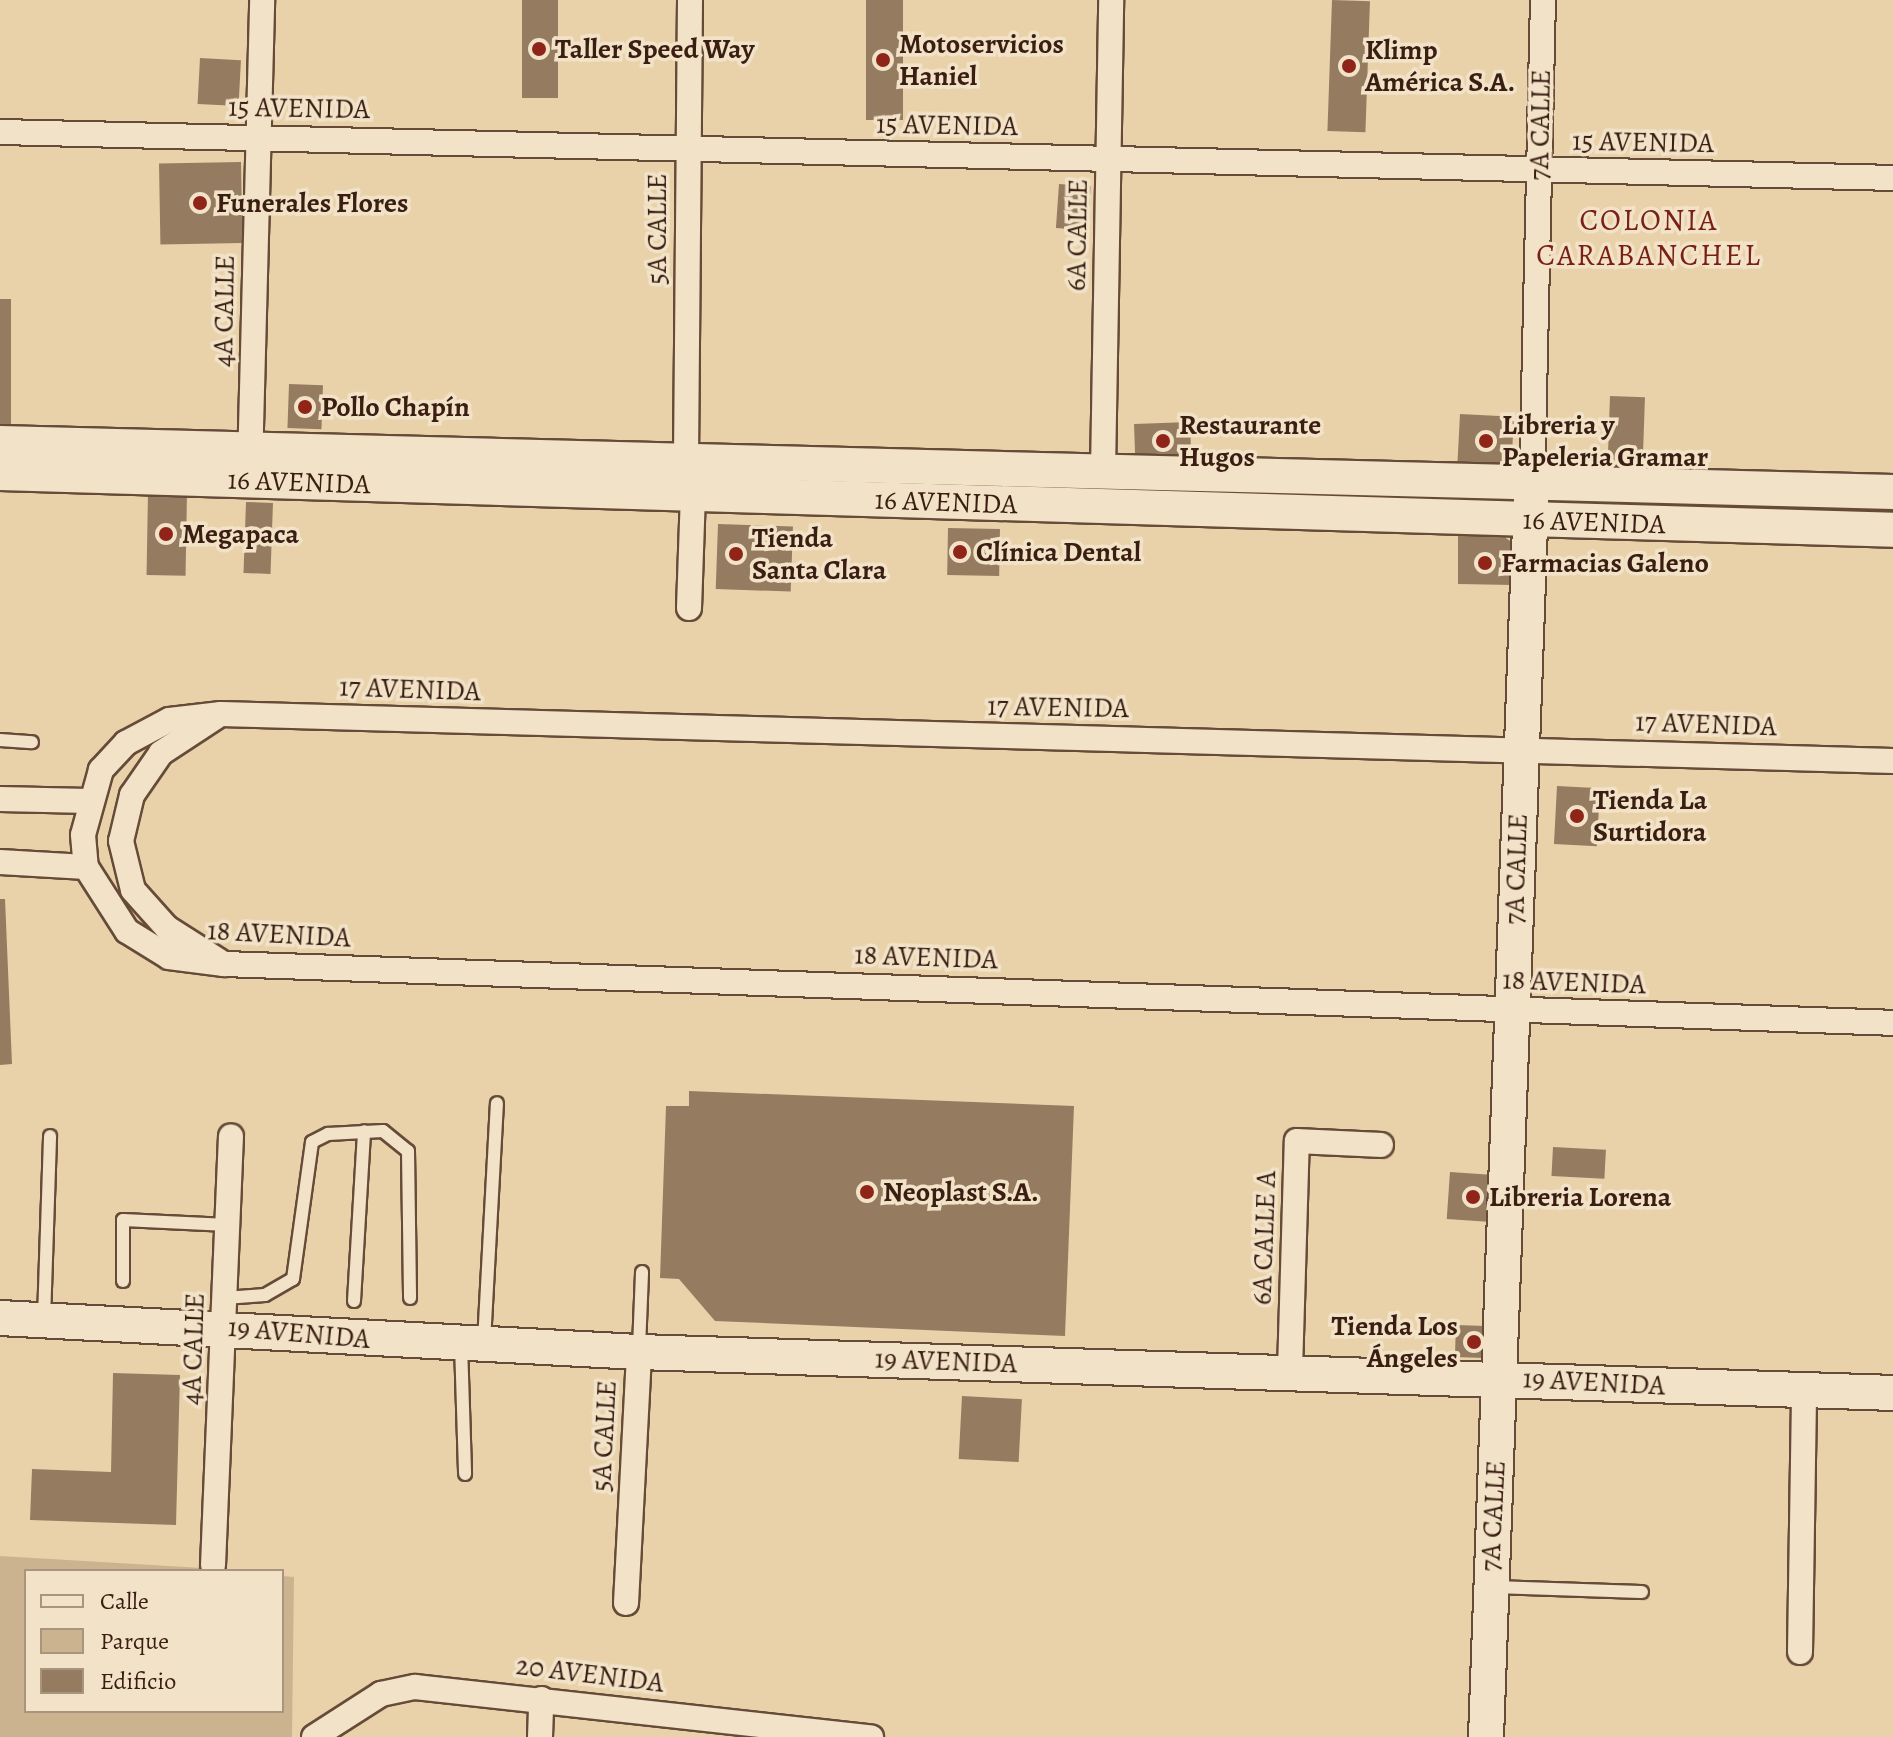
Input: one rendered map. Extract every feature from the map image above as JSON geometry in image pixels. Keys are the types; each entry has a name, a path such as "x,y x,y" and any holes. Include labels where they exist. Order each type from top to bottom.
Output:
{"main road":[{"name":"16 AVENIDA","path":"0,443 250,464 693,494 1893,530"},
{"name":"16 AVENIDA","path":"0,473 250,464 686,459 1893,492"},
{"name":"7A CALLE","path":"1486,1737 1510,1010 1532,483"},
{"name":"19 AVENIDA","path":"0,1318 225,1312 473,1344 1893,1393"}],"street":[{"name":"4A CALLE","path":"250,464 262,0"},
{"name":"5A CALLE","path":"686,459 690,0"},
{"name":"6A CALLE","path":"1103,471 1111,0"},
{"name":"7A CALLE","path":"1532,483 1543,0"},
{"name":"15 AVENIDA","path":"0,132 1893,178"},
{"path":"689,608 693,494"},
{"path":"221,714 161,753 132,795 121,841 133,890 167,928 224,964"},
{"name":"17 AVENIDA","path":"86,867 89,801 101,770 126,743 169,720 221,714 1521,748 1893,761"},
{"path":"0,799 89,801"},
{"path":"0,862 86,867"},
{"name":"18 AVENIDA","path":"86,867 127,931 169,957 224,964 1893,1023"},
{"name":"4A CALLE","path":"213,1565 231,1136"},
{"name":"6A CALLE A","path":"1290,1371 1297,1141 1381,1145"},
{"name":"5A CALLE","path":"626,1603 639,1352"},
{"path":"1800,1652 1804,1391"},
{"name":"20 AVENIDA","path":"314,1737 381,1694 415,1687 541,1699 740,1730 871,1737"},
{"path":"540,1737 541,1699"}],"lane":[{"path":"0,740 32,742"},
{"path":"465,1474 473,1344 497,1103"},
{"path":"354,1301 364,1131"},
{"path":"225,1312 288,1285 308,1150 321,1136 364,1131 392,1134 408,1151 410,1298"},
{"path":"44,1319 50,1136"},
{"path":"123,1281 123,1220 228,1225"},
{"name":"5A CALLE","path":"639,1352 642,1272"},
{"path":"1489,1587 1642,1592"}],"green space":[{"path":"0,1556 219,1569 24,1569 24,1713 284,1713 284,1576 294,1577 292,1737 0,1737"}],"building":[{"name":"Taller Speed Way","path":"522,0 558,0 558,98 522,98"},
{"name":"Motoservicios Haniel","path":"866,0 903,0 903,120 866,120"},
{"name":"Klimp América S.A.","path":"1332,0 1370,1 1365,132 1327,131"},
{"path":"200,58 241,60 239,106 198,104"},
{"name":"Funerales Flores","path":"241,162 242,243 160,244 159,163"},
{"path":"1059,184 1091,186 1088,230 1056,228"},
{"path":"0,299 11,299 11,425 0,425"},
{"name":"Pollo Chapín","path":"289,384 323,385 321,429 287,428"},
{"path":"1610,396 1645,397 1642,473 1607,472"},
{"name":"Libreria y Papeleria Gramar","path":"1460,414 1514,417 1511,468 1457,465"},
{"name":"Restaurante Hugos","path":"1190,422 1191,459 1135,461 1134,424"},
{"name":"Megapaca","path":"148,492 187,493 186,576 147,575"},
{"path":"246,502 273,503 271,574 244,573"},
{"path":"718,524 793,527 791,592 716,589"},
{"path":"948,528 1000,529 999,576 947,575"},
{"name":"Farmacias Galeno","path":"1458,533 1499,533 1513,543 1512,585 1458,584"},
{"name":"Tienda La Surtidora","path":"1557,786 1600,788 1597,846 1554,844"},
{"path":"0,899 5,899 12,1064 0,1065"},
{"name":"Neoplast S.A.","path":"689,1091 1074,1106 1065,1336 715,1321 679,1279 660,1278 666,1106 689,1106"},
{"path":"1553,1147 1606,1150 1604,1179 1551,1176"},
{"name":"Libreria Lorena","path":"1450,1172 1498,1175 1495,1222 1447,1219"},
{"name":"Tienda Los Ángeles","path":"1456,1325 1493,1326 1492,1358 1455,1357"},
{"path":"113,1373 180,1375 176,1525 30,1520 32,1469 111,1472"},
{"path":"962,1396 1022,1399 1019,1462 959,1459"}],"place":[{"name":"Taller Speed Way","path":"539,49"},
{"name":"Motoservicios Haniel","path":"883,60"},
{"name":"Klimp América S.A.","path":"1349,66"},
{"name":"Funerales Flores","path":"200,203"},
{"name":"Pollo Chapín","path":"305,407"},
{"name":"Restaurante Hugos","path":"1163,441"},
{"name":"Libreria y Papeleria Gramar","path":"1486,441"},
{"name":"Megapaca","path":"166,534"},
{"name":"Clínica Dental","path":"960,552"},
{"name":"Tienda Santa Clara","path":"736,554"},
{"name":"Farmacias Galeno","path":"1485,563"},
{"name":"Tienda La Surtidora","path":"1577,816"},
{"name":"Neoplast S.A.","path":"867,1192"},
{"name":"Libreria Lorena","path":"1473,1197"},
{"name":"Tienda Los Ángeles","path":"1474,1342"}],"district":[{"name":"COLONIA CARABANCHEL","path":"1649,237"}]}
